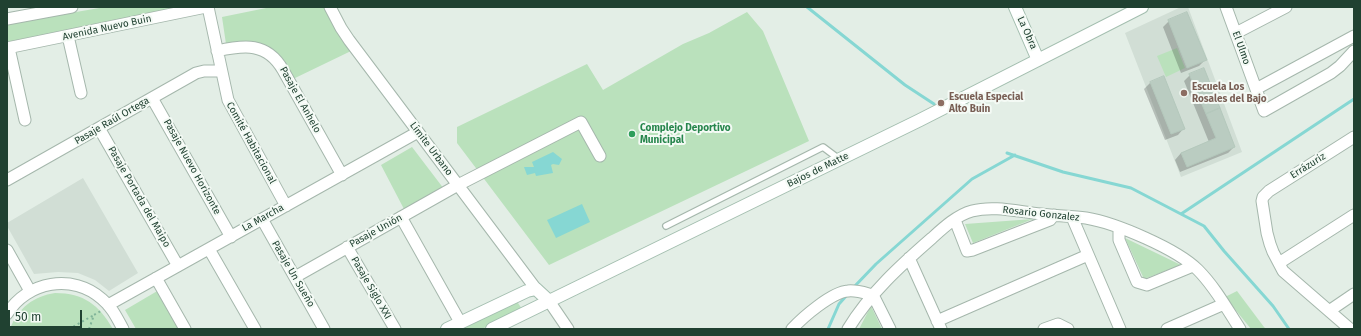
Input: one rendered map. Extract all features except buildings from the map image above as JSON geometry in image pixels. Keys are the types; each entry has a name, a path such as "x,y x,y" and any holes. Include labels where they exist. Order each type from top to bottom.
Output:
{"main road":[{"name":"La Obra","path":"1015,7 1038,60"},
{"name":"Bajos de Matte","path":"492,329 840,159 1038,60 1134,9"},
{"path":"447,329 536,288 549,300"}],"street":[{"name":"Avenida Nuevo Buin","path":"8,48 207,7"},
{"name":"Comité Habitacional","path":"207,7 226,94 230,105 286,206"},
{"name":"Límite Urbano","path":"330,7 349,40 536,288"},
{"name":"El Ulmo","path":"1226,7 1264,111 1331,73 1354,51"},
{"path":"1236,33 1286,7"},
{"path":"7,19 65,8"},
{"path":"68,36 81,93"},
{"path":"1256,89 1354,36"},
{"name":"Pasaje El Anhelo","path":"217,51 239,47 254,47 261,49 274,58 283,70 342,174"},
{"path":"8,48 25,120"},
{"name":"Pasaje Raúl Ortega","path":"7,180 196,74 204,71 221,71"},
{"name":"Pasaje Nuevo Horizonte","path":"152,98 231,236"},
{"name":"Pasaje Unión","path":"295,277 458,185 581,122 600,156"},
{"name":"Pasaje Portada del Maipo","path":"99,128 178,266"},
{"name":"La Marcha","path":"105,308 418,132"},
{"name":"Errázuriz","path":"1278,263 1267,233 1262,206 1263,197 1270,190 1354,137"},
{"name":"Rosario Gonzalez","path":"848,329 873,295 909,258 955,220 970,211 988,209 1087,218 1119,228 1158,244 1178,254 1198,270 1224,304 1240,329"},
{"path":"1350,329 1289,277 1278,263 1354,215"},
{"path":"955,220 967,251 1050,220 1054,216"},
{"path":"401,217 460,322"},
{"path":"1072,217 1120,329"},
{"name":"Pasaje Un Sueño","path":"262,219 324,329"},
{"path":"1119,228 1119,240 1138,282 1147,285 1193,266"},
{"name":"Pasaje Siglo XXI","path":"347,247 394,329"},
{"path":"209,249 255,329"},
{"path":"7,250 30,291"},
{"path":"909,258 939,325 1088,255"},
{"path":"156,278 185,329"},
{"path":"7,314 17,302 30,291 49,284 69,284 94,292 105,308 123,329"},
{"path":"792,329 829,298 840,292 853,291 873,295 890,329"},
{"path":"1329,311 1354,294"},
{"path":"549,300 568,329"},
{"path":"1167,329 1224,304"},
{"path":"1044,329 1058,324 1068,329"}],"lane":[{"path":"666,226 823,147 840,159"}],"path":[{"path":"69,329 105,308"},
{"path":"89,329 94,315"}],"shaded area":[{"name":"Escuela Los Rosales del Bajo","path":"1181,7 1188,7 1242,152 1181,177 1125,33"},
{"path":"83,178 138,273 109,291 95,280 78,273 58,272 34,274 7,226 7,223"}],"green space":[{"path":"105,7 184,7 7,42 7,24"},
{"path":"271,7 324,7 351,51 293,79 279,56 269,47 258,45 226,44 222,17"},
{"name":"Complejo Deportivo Municipal","path":"747,12 763,31 809,141 549,265 457,143 457,127 587,64 603,90 683,44 709,33"},
{"path":"1177,48 1185,68 1166,77 1157,56"},
{"path":"412,147 444,189 405,211 381,165"},
{"path":"1033,219 973,243 965,224"},
{"path":"1125,238 1181,265 1144,279"},
{"path":"159,290 180,329 136,329 125,310"},
{"path":"1237,291 1266,329 1251,329 1225,297"},
{"path":"55,293 74,295 90,302 102,313 113,329 10,329 17,315 28,304 40,297"},
{"path":"516,300 522,309 482,329 457,329"},
{"path":"871,306 882,329 859,329"}],"water":[{"path":"553,152 562,159 559,165 551,165 553,173 536,176 535,173 527,175 524,167 534,167 532,162"},
{"path":"582,204 590,222 556,238 547,220"}],"waterway":[{"path":"807,7 905,85 934,104"},
{"path":"1181,214 1354,99"},
{"path":"1007,153 1063,172 1131,188 1204,226 1273,306 1289,329"},
{"path":"853,288 876,264 972,179 1015,155"},
{"path":"828,329 839,304 847,295"}],"place":[{"name":"Escuela Los Rosales del Bajo","path":"1184,93"},
{"name":"Escuela Especial Alto Buin","path":"941,103"},
{"name":"Complejo Deportivo Municipal","path":"632,134"}]}
